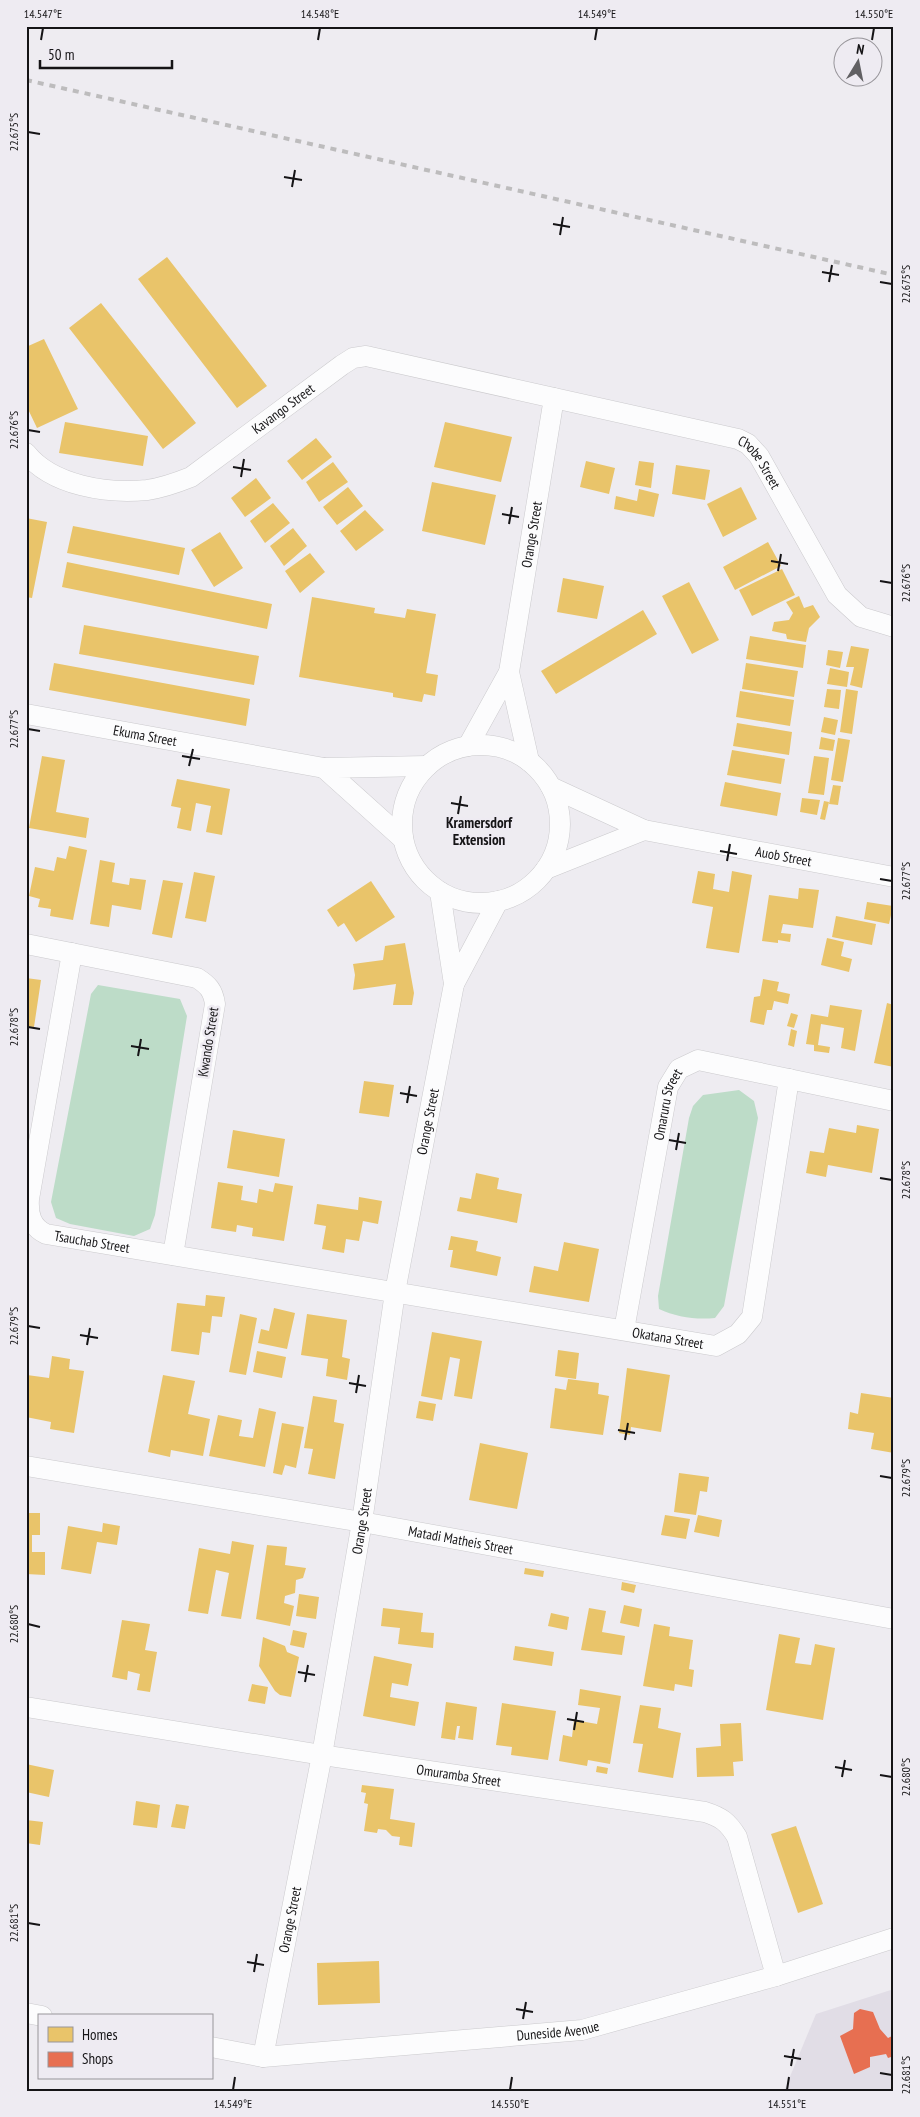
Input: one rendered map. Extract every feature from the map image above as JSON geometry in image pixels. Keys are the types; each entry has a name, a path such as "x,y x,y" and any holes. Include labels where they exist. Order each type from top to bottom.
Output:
{"street":[{"name":"Kavango Street","path":"26,453 32,461 47,471 65,480 92,487 146,490 168,486 191,477 342,364 353,358 366,356 554,398"},
{"name":"Chobe Street","path":"554,398 738,439 748,444 760,456 836,595 860,616 894,627"},
{"name":"Orange Street","path":"468,746 509,672 554,398"},
{"name":"Orange Street","path":"509,672 529,761"},
{"name":"Ekuma Street","path":"26,714 324,768 427,766"},
{"path":"489,745 510,751 529,761 542,773 551,787 559,808 560,829 556,850 546,870 533,884 517,894 498,901 478,903 458,900 440,892 423,878 411,860 403,840 402,813 411,787 427,766 446,753 468,746 489,745"},
{"path":"324,768 403,840"},
{"name":"Auob Street","path":"551,787 644,830 894,877"},
{"path":"546,870 644,830"},
{"name":"Orange Street","path":"440,892 454,984"},
{"name":"Orange Street","path":"263,2057 322,1755 362,1522 395,1292 454,984 498,901"},
{"name":"Kwando Street","path":"26,944 196,978 207,984 213,992 215,1004 173,1255"},
{"name":"Tsauchab Street","path":"72,953 29,1199 29,1215 39,1230 46,1234 395,1292"},
{"name":"Omaruru Street","path":"624,1330 668,1087 679,1069 698,1060 894,1101"},
{"name":"Okatana Street","path":"395,1292 716,1346 738,1334 752,1317 789,1079"},
{"name":"Matadi Matheis Street","path":"26,1466 362,1522 894,1619"},
{"name":"Omuramba Street","path":"26,1707 322,1755 696,1810 720,1816 729,1824 737,1837 776,1976"},
{"name":"Duneside Avenue","path":"212,2047 263,2057 582,2030 776,1976 894,1938"}],"shaded area":[{"path":"894,1989 894,2091 784,2091 816,2014"}],"green space":[{"path":"98,985 180,999 187,1016 155,1215 150,1229 134,1236 70,1224 56,1218 51,1202 91,994"},
{"path":"739,1090 754,1101 758,1118 724,1306 715,1318 679,1316 659,1309 658,1296 689,1118 693,1106 703,1095"}],"building: Homes":[{"path":"167,257 267,386 237,408 138,279"},
{"path":"101,303 196,423 163,449 69,328"},
{"path":"44,339 78,409 37,428 26,405 26,347"},
{"path":"65,422 148,436 143,466 59,453"},
{"path":"445,422 512,437 501,482 434,467"},
{"path":"316,438 332,457 302,480 287,461"},
{"path":"586,461 615,468 609,494 580,487"},
{"path":"639,461 654,463 651,488 635,485"},
{"path":"333,462 348,482 319,502 306,482"},
{"path":"676,465 710,470 705,500 672,494"},
{"path":"256,478 271,498 245,517 231,498"},
{"path":"432,482 496,495 485,545 422,531"},
{"path":"348,487 363,506 337,525 323,507"},
{"path":"741,487 757,519 723,537 707,504"},
{"path":"639,489 659,494 654,517 614,509 616,496 637,501"},
{"path":"273,503 290,523 265,543 250,521"},
{"path":"365,510 384,530 356,551 340,531"},
{"path":"26,518 47,522 32,598 26,597"},
{"path":"73,526 185,548 179,575 67,553"},
{"path":"293,528 307,546 284,566 270,546"},
{"path":"220,532 243,568 214,587 191,550"},
{"path":"768,542 781,566 735,590 723,567"},
{"path":"310,553 325,572 300,593 285,571"},
{"path":"67,562 272,604 267,629 62,587"},
{"path":"782,569 795,595 752,616 739,590"},
{"path":"563,578 604,586 597,619 557,612"},
{"path":"689,582 719,640 692,654 662,596"},
{"path":"799,596 804,608 813,605 820,617 809,628 806,642 787,639 786,634 772,631 774,622 789,620 793,613 786,602"},
{"path":"312,597 375,608 374,613 405,618 407,609 436,614 426,673 438,675 435,696 424,694 422,702 393,697 393,693 299,677"},
{"path":"643,610 657,634 556,694 541,671"},
{"path":"84,625 259,656 254,685 79,654"},
{"path":"750,636 806,645 803,668 746,659"},
{"path":"851,646 869,649 862,688 850,685 854,667 846,667"},
{"path":"828,650 843,652 840,668 826,665"},
{"path":"54,663 250,699 246,726 49,690"},
{"path":"746,663 798,671 794,697 742,689"},
{"path":"830,668 849,672 847,687 827,684"},
{"path":"827,689 841,690 839,709 824,707"},
{"path":"846,689 858,691 852,734 840,732"},
{"path":"740,691 794,700 790,726 736,717"},
{"path":"824,717 838,720 835,735 821,732"},
{"path":"737,723 792,732 789,755 733,746"},
{"path":"821,737 835,740 833,751 819,749"},
{"path":"838,738 850,740 843,782 831,780"},
{"path":"732,750 785,759 781,784 727,775"},
{"path":"42,756 65,760 56,812 89,818 86,838 29,828"},
{"path":"814,756 829,758 824,795 808,793"},
{"path":"177,779 230,789 222,835 206,832 211,806 196,803 191,831 177,828 181,808 171,806"},
{"path":"725,782 781,793 777,816 720,806"},
{"path":"833,785 841,786 838,805 829,804"},
{"path":"802,798 820,800 817,815 800,812"},
{"path":"824,801 829,802 825,820 820,819"},
{"path":"69,846 87,850 73,920 50,916 51,909 38,907 40,899 29,896 35,867 54,871 57,857 66,859"},
{"path":"100,860 115,863 112,882 129,885 130,878 146,880 141,910 112,905 109,927 90,924"},
{"path":"698,871 715,874 713,889 729,892 732,871 752,875 739,953 706,948 713,907 692,903"},
{"path":"194,872 215,876 206,922 185,918"},
{"path":"163,880 183,883 172,938 152,934"},
{"path":"371,881 395,917 356,942 344,923 338,927 327,910"},
{"path":"799,888 819,890 813,928 783,924 781,933 791,934 790,942 778,940 778,943 762,941 769,895 798,899"},
{"path":"867,902 893,906 889,924 864,919"},
{"path":"836,916 876,924 872,945 832,937"},
{"path":"827,938 844,942 841,956 852,959 849,972 821,965"},
{"path":"405,943 414,993 412,1005 393,1005 396,984 353,990 355,975 353,964 383,960 385,946"},
{"path":"26,978 41,980 34,1027 26,1026"},
{"path":"763,979 779,982 777,991 790,994 788,1004 774,1001 772,1010 767,1010 764,1025 750,1022 754,997 760,996"},
{"path":"887,1003 894,1005 894,1067 874,1063"},
{"path":"830,1005 862,1010 855,1051 841,1048 844,1028 821,1024 818,1045 830,1047 829,1053 814,1051 814,1045 806,1044 811,1014 828,1017"},
{"path":"791,1013 798,1015 794,1028 787,1026"},
{"path":"791,1029 797,1031 794,1047 788,1045"},
{"path":"364,1081 394,1085 389,1117 359,1113"},
{"path":"857,1125 879,1129 872,1173 828,1165 826,1177 806,1173 810,1151 824,1153 829,1128 856,1133"},
{"path":"233,1130 285,1139 279,1177 227,1168"},
{"path":"476,1173 499,1178 497,1189 522,1194 517,1223 457,1211 460,1197 471,1199"},
{"path":"218,1182 243,1186 241,1200 257,1203 259,1189 273,1192 275,1183 293,1186 284,1241 252,1236 253,1228 237,1225 236,1232 211,1228"},
{"path":"359,1197 382,1201 378,1224 363,1221 359,1241 346,1239 344,1253 322,1249 326,1226 314,1224 317,1204 358,1210"},
{"path":"451,1236 478,1241 476,1251 501,1257 497,1276 450,1267 453,1250 448,1250"},
{"path":"564,1242 599,1249 589,1302 529,1292 534,1266 558,1271"},
{"path":"206,1295 225,1297 222,1317 212,1316 210,1333 202,1332 199,1355 171,1351 177,1303 205,1306"},
{"path":"274,1308 295,1313 287,1349 258,1343 261,1329 269,1331"},
{"path":"240,1314 257,1318 246,1375 229,1372"},
{"path":"307,1314 347,1320 342,1357 350,1359 347,1380 326,1376 328,1359 301,1355"},
{"path":"432,1332 482,1341 472,1399 454,1396 460,1359 450,1357 442,1400 421,1396"},
{"path":"558,1350 579,1353 576,1379 555,1376"},
{"path":"257,1351 286,1357 282,1378 253,1372"},
{"path":"52,1356 70,1359 69,1369 84,1371 74,1433 50,1429 51,1422 26,1417 27,1375 49,1378"},
{"path":"627,1368 670,1375 661,1432 631,1427 630,1435 619,1433"},
{"path":"163,1375 195,1381 188,1414 210,1419 203,1456 171,1450 170,1457 148,1452"},
{"path":"568,1379 599,1383 598,1394 609,1396 603,1435 550,1428 555,1388 566,1390"},
{"path":"861,1393 894,1398 894,1453 871,1449 874,1433 848,1429 850,1412 858,1414"},
{"path":"313,1396 337,1400 334,1422 344,1424 335,1479 308,1474 313,1449 304,1448"},
{"path":"419,1401 436,1404 433,1421 416,1418"},
{"path":"259,1408 276,1412 265,1467 209,1456 218,1415 242,1420 239,1436 253,1438"},
{"path":"282,1423 304,1427 296,1468 285,1465 282,1475 273,1473"},
{"path":"480,1443 528,1453 517,1509 469,1500"},
{"path":"679,1473 709,1477 707,1492 700,1491 696,1515 674,1512"},
{"path":"26,1513 40,1513 40,1535 32,1535 32,1552 45,1552 45,1575 26,1574"},
{"path":"665,1515 690,1519 686,1539 661,1535"},
{"path":"698,1515 722,1520 719,1537 694,1532"},
{"path":"103,1523 120,1526 117,1545 97,1542 91,1574 61,1569 68,1526 102,1532"},
{"path":"232,1541 254,1545 241,1619 221,1616 229,1573 216,1570 208,1614 188,1611 199,1548 230,1554"},
{"path":"267,1545 287,1547 285,1565 306,1568 303,1578 296,1580 295,1593 285,1596 284,1603 294,1606 290,1626 256,1619"},
{"path":"525,1568 544,1571 543,1577 524,1574"},
{"path":"622,1582 636,1585 634,1593 621,1590"},
{"path":"299,1594 319,1597 316,1619 296,1616"},
{"path":"624,1605 642,1609 639,1627 620,1623"},
{"path":"383,1608 423,1613 421,1632 434,1633 433,1648 398,1644 400,1628 381,1626"},
{"path":"589,1608 606,1611 602,1632 625,1636 622,1655 581,1650"},
{"path":"551,1613 569,1617 567,1630 548,1626"},
{"path":"122,1620 150,1624 145,1650 157,1652 150,1692 137,1690 140,1674 128,1671 127,1680 112,1677"},
{"path":"654,1624 670,1627 669,1636 693,1640 689,1669 694,1670 692,1687 675,1684 674,1691 643,1686"},
{"path":"293,1630 307,1633 304,1648 290,1645"},
{"path":"779,1634 800,1638 795,1663 811,1665 815,1644 835,1648 823,1720 766,1710"},
{"path":"263,1637 285,1646 287,1652 299,1657 291,1697 280,1695 275,1691 259,1666"},
{"path":"515,1646 554,1652 552,1666 513,1660"},
{"path":"374,1656 412,1664 408,1686 392,1683 390,1697 419,1702 415,1726 363,1716"},
{"path":"252,1684 268,1687 265,1704 248,1701"},
{"path":"580,1689 621,1696 610,1764 588,1760 587,1766 559,1761 563,1735 572,1737 574,1720 597,1724 600,1708 578,1705"},
{"path":"446,1702 477,1707 473,1740 458,1738 460,1726 457,1726 455,1740 441,1738"},
{"path":"502,1703 556,1711 548,1760 511,1755 512,1747 496,1745"},
{"path":"640,1705 661,1708 658,1728 681,1733 673,1778 638,1772 643,1744 633,1743"},
{"path":"741,1723 743,1761 733,1762 734,1776 697,1777 696,1748 721,1746 720,1724"},
{"path":"26,1764 54,1770 49,1797 26,1792"},
{"path":"597,1766 608,1768 607,1774 596,1772"},
{"path":"362,1785 394,1789 390,1819 415,1823 412,1847 399,1845 400,1837 392,1836 386,1830 378,1829 377,1833 364,1831 368,1804 364,1803 366,1793 361,1792"},
{"path":"136,1801 160,1805 157,1828 133,1825"},
{"path":"176,1804 189,1806 185,1829 171,1827"},
{"path":"26,1820 43,1822 40,1845 26,1843"},
{"path":"796,1826 823,1904 798,1913 771,1834"},
{"path":"379,1961 380,2003 318,2005 317,1963"}],"building: Shops":[{"path":"860,2009 873,2012 880,2029 888,2038 894,2035 894,2056 888,2058 886,2054 870,2057 870,2067 854,2074 840,2036 853,2029 854,2013"}],"railway":[{"path":"26,80 894,275"}],"district":[{"name":"Kramersdorf Extension","path":"479,832"}]}
